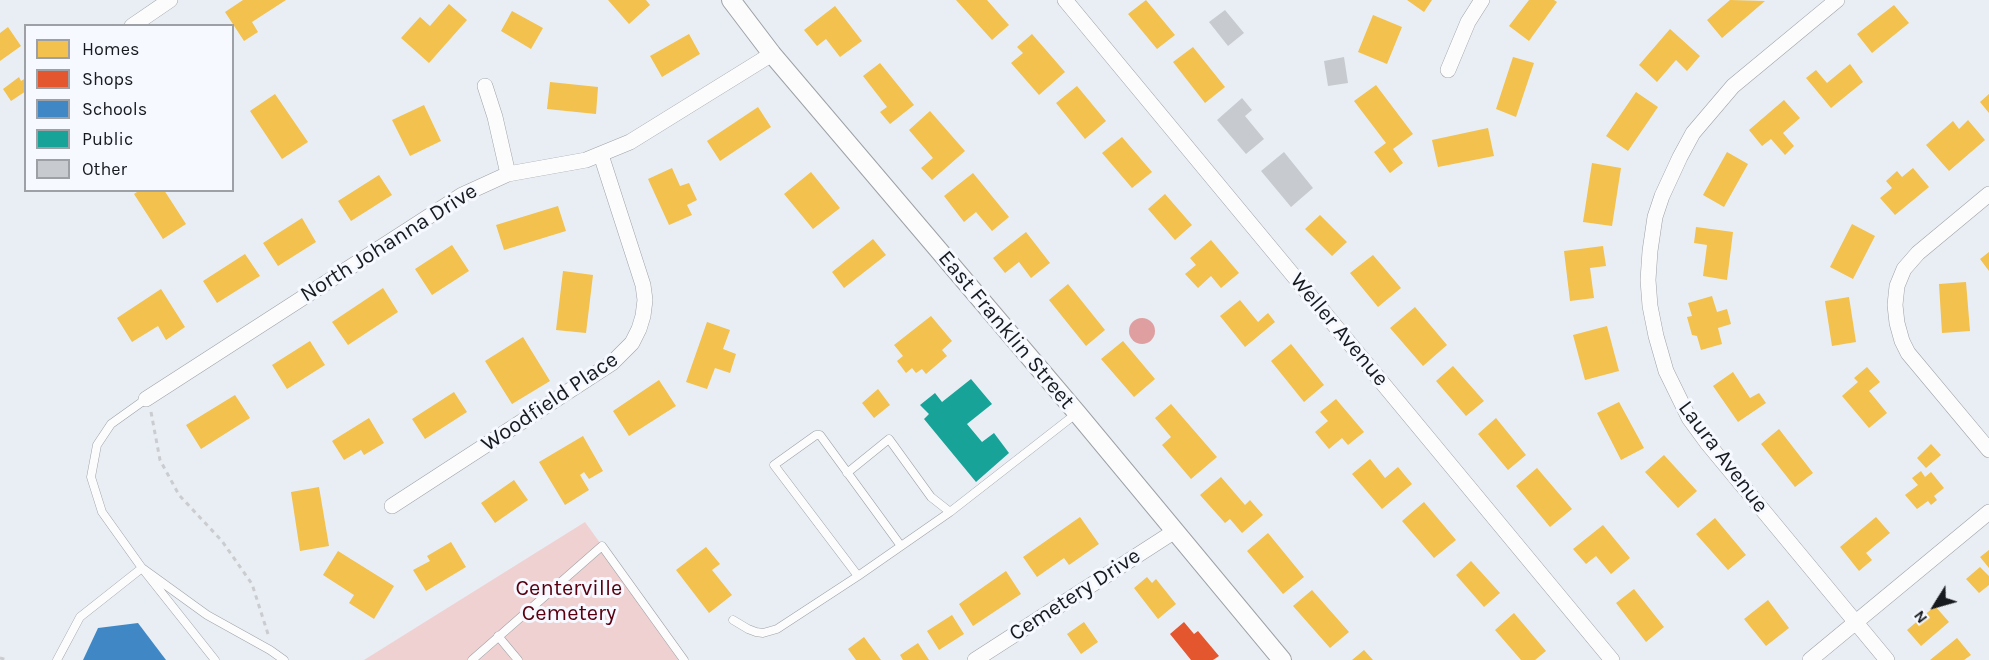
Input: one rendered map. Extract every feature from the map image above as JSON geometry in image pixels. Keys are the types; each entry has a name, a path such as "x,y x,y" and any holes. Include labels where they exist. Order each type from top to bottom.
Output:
{"street":[{"path":"135,24 170,0"},
{"name":"East Franklin Street","path":"731,0 771,54 1077,414 1282,660"},
{"name":"Weller Avenue","path":"1065,0 1612,660"},
{"path":"1448,70 1464,31 1482,0"},
{"name":"Laura Avenue","path":"1837,0 1733,86 1693,133 1662,196 1655,217 1648,280 1650,306 1661,353 1677,397 1689,418 1887,660"},
{"name":"North Johanna Drive","path":"146,399 440,207 508,174 586,160 630,142 771,54"},
{"path":"485,86 495,117 508,174"},
{"name":"Woodfield Place","path":"392,506 612,363 632,343 643,316 645,300 643,285 601,155"},
{"path":"1989,194 1918,253 1904,269 1897,286 1895,305 1897,323 1908,353 1989,450"},
{"path":"1810,660 1989,512"},
{"name":"Cemetery Drive","path":"975,660 1175,531"}],"lane":[{"path":"146,399 111,424 97,445 91,477 102,512 142,568 214,660"},
{"path":"733,620 748,630 756,632 763,633 777,629 950,512 1077,414"},
{"path":"858,576 773,466 818,435 901,546"},
{"path":"847,473 889,439 931,496 950,512"},
{"path":"472,660 602,546 684,660"},
{"path":"142,568 207,615 284,660"},
{"path":"57,660 80,617 142,568"},
{"path":"498,636 518,660"}],"path":[{"path":"146,399 152,414 160,460 180,495 222,541 252,584 267,629 270,650"},
{"path":"0,658 8,660"}],"green space":[{"name":"Centerville Cemetery","path":"585,522 684,660 364,660"}],"shaded area":[{"path":"1142,318 1151,322 1155,331 1151,340 1142,344 1133,340 1129,331 1133,322"}],"building: Homes":[{"path":"243,0 286,0 252,22 258,32 244,41 225,12"},
{"path":"608,0 646,0 650,5 629,24"},
{"path":"956,0 987,0 1009,25 992,40"},
{"path":"1146,0 1175,35 1157,49 1128,14"},
{"path":"1407,0 1432,0 1424,12"},
{"path":"1529,0 1557,2 1529,41 1509,26"},
{"path":"1730,0 1765,1 1722,38 1707,20"},
{"path":"449,4 467,20 429,63 401,38 420,17 430,26"},
{"path":"1894,5 1909,23 1872,53 1857,34"},
{"path":"835,6 862,41 840,57 826,39 817,46 804,30"},
{"path":"512,11 543,28 531,49 501,31"},
{"path":"1373,15 1402,27 1387,64 1358,52"},
{"path":"8,27 21,46 0,61 0,33"},
{"path":"1670,29 1700,56 1687,71 1676,60 1657,82 1639,65"},
{"path":"689,34 700,54 662,77 650,56"},
{"path":"1032,34 1065,72 1039,95 1011,63 1023,53 1017,47"},
{"path":"1193,47 1225,87 1205,103 1173,62"},
{"path":"1513,57 1534,63 1516,117 1496,109"},
{"path":"880,63 914,105 890,124 880,112 887,107 863,76"},
{"path":"1850,64 1863,82 1831,108 1806,78 1816,70 1827,83"},
{"path":"19,77 21,81 24,79 24,92 11,101 3,89"},
{"path":"550,82 598,87 596,114 547,109"},
{"path":"1376,85 1413,134 1393,149 1403,163 1390,173 1374,152 1386,143 1354,101"},
{"path":"1077,86 1106,121 1085,139 1056,103"},
{"path":"1636,92 1658,107 1628,151 1606,136"},
{"path":"275,94 308,142 282,159 250,111"},
{"path":"1989,94 1989,113 1980,102"},
{"path":"1784,100 1800,118 1783,133 1794,146 1785,155 1771,139 1762,146 1749,130"},
{"path":"424,105 441,141 410,156 392,120"},
{"path":"758,107 771,127 720,161 707,141"},
{"path":"930,111 965,151 932,180 921,168 933,158 909,130"},
{"path":"1968,120 1985,140 1949,171 1926,145 1953,121 1959,129"},
{"path":"1488,128 1494,156 1438,167 1432,140"},
{"path":"1122,137 1152,172 1132,188 1102,153"},
{"path":"1727,152 1748,164 1724,207 1703,195"},
{"path":"1592,163 1621,168 1612,226 1583,222"},
{"path":"672,168 680,186 689,183 697,200 687,205 692,215 669,225 648,179"},
{"path":"1913,168 1929,187 1895,215 1880,198 1892,188 1886,181 1897,171 1902,177"},
{"path":"811,172 840,208 813,229 784,194"},
{"path":"973,173 1009,217 992,231 976,212 964,222 944,196"},
{"path":"379,175 392,195 351,221 338,201"},
{"path":"137,192 165,192 186,224 163,239 134,194"},
{"path":"1165,194 1192,225 1175,240 1148,209"},
{"path":"558,206 566,231 504,250 496,225"},
{"path":"1320,215 1347,242 1332,256 1305,229"},
{"path":"302,218 316,242 278,266 263,243"},
{"path":"1852,224 1875,236 1853,279 1830,267"},
{"path":"1696,227 1733,232 1727,280 1703,276 1707,245 1694,243"},
{"path":"1026,232 1050,263 1031,278 1019,262 1005,273 993,258"},
{"path":"873,239 886,255 844,288 832,272"},
{"path":"1211,240 1239,273 1221,288 1211,276 1198,288 1185,274 1196,265 1190,258"},
{"path":"452,245 469,271 432,295 415,269"},
{"path":"1603,246 1606,266 1590,268 1594,298 1570,301 1564,251"},
{"path":"1989,252 1989,271 1980,259"},
{"path":"245,254 260,276 217,303 203,281"},
{"path":"1373,255 1401,288 1378,307 1350,273"},
{"path":"563,271 593,275 586,333 556,330"},
{"path":"1966,282 1970,331 1942,333 1939,284"},
{"path":"1068,284 1105,330 1086,346 1049,300"},
{"path":"383,288 398,312 348,345 332,322"},
{"path":"161,289 185,327 166,340 158,326 132,342 117,318"},
{"path":"1712,296 1717,312 1727,309 1731,324 1718,328 1722,344 1701,350 1697,336 1692,335 1687,317 1692,316 1688,303"},
{"path":"1849,297 1856,342 1832,346 1825,301"},
{"path":"1240,300 1258,322 1268,313 1275,322 1245,347 1220,316"},
{"path":"1415,307 1447,345 1423,366 1390,328"},
{"path":"931,316 952,341 942,350 947,356 926,374 922,369 916,373 912,368 906,373 897,361 903,356 894,345"},
{"path":"707,322 730,330 723,349 736,354 730,373 715,368 707,389 686,382"},
{"path":"1607,326 1619,371 1585,380 1573,335"},
{"path":"523,337 550,381 512,404 485,361"},
{"path":"310,341 325,365 287,389 272,365"},
{"path":"1123,341 1155,379 1134,397 1101,359"},
{"path":"1291,344 1324,385 1304,402 1271,361"},
{"path":"1453,366 1484,401 1466,416 1436,381"},
{"path":"1867,367 1880,382 1869,391 1887,413 1869,428 1842,396 1858,382 1854,378"},
{"path":"1733,372 1750,398 1759,393 1766,403 1738,422 1713,386"},
{"path":"659,380 676,406 629,436 613,411"},
{"path":"878,389 890,405 874,418 862,403"},
{"path":"454,392 467,412 425,439 412,419"},
{"path":"235,395 250,418 201,449 186,425"},
{"path":"1336,399 1364,432 1348,445 1342,438 1329,449 1315,432 1328,421 1320,412"},
{"path":"1619,402 1644,448 1621,460 1597,413"},
{"path":"1171,404 1217,457 1191,479 1162,445 1171,437 1155,418"},
{"path":"369,418 384,443 364,455 361,450 344,460 332,441"},
{"path":"1496,418 1526,455 1508,470 1478,434"},
{"path":"1779,429 1813,473 1795,487 1761,444"},
{"path":"583,436 603,471 589,479 584,472 580,475 589,490 565,505 539,462"},
{"path":"1931,444 1941,455 1926,468 1917,458"},
{"path":"1664,455 1697,491 1678,508 1645,472"},
{"path":"1370,459 1385,478 1398,467 1412,484 1382,509 1352,474"},
{"path":"1537,468 1572,509 1550,527 1516,486"},
{"path":"1921,471 1925,477 1931,472 1944,488 1934,496 1937,500 1931,505 1928,501 1917,509 1905,495 1918,485 1912,478"},
{"path":"1221,477 1245,505 1250,500 1263,515 1242,533 1230,519 1225,523 1200,495"},
{"path":"514,480 528,500 495,523 481,503"},
{"path":"319,487 329,546 300,551 291,492"},
{"path":"1424,502 1456,540 1434,558 1402,521"},
{"path":"1080,517 1099,544 1069,565 1064,558 1037,577 1023,557"},
{"path":"1876,517 1890,533 1866,553 1872,560 1859,571 1840,547"},
{"path":"1715,518 1746,555 1728,570 1696,534"},
{"path":"1603,525 1630,558 1611,574 1596,556 1586,564 1573,549"},
{"path":"1268,533 1304,577 1283,594 1247,551"},
{"path":"451,542 466,567 426,591 413,570 430,561 427,556"},
{"path":"706,547 720,564 712,570 732,595 709,613 676,570"},
{"path":"1989,550 1989,568 1980,557"},
{"path":"338,551 394,586 374,619 349,603 354,595 323,575"},
{"path":"1471,561 1500,593 1484,607 1456,575"},
{"path":"1980,567 1989,576 1989,585 1979,593 1966,579"},
{"path":"1006,571 1021,594 973,626 959,604"},
{"path":"1147,577 1152,583 1156,579 1176,604 1158,619 1134,588"},
{"path":"1634,589 1664,627 1646,642 1616,603"},
{"path":"1312,590 1349,632 1330,648 1293,606"},
{"path":"1768,600 1789,628 1766,646 1744,619"},
{"path":"1935,606 1949,622 1921,646 1907,630"},
{"path":"1514,613 1546,651 1535,660 1521,660 1495,630"},
{"path":"952,615 964,634 939,650 927,631"},
{"path":"1084,622 1098,642 1081,654 1067,634"},
{"path":"864,637 881,660 856,660 848,649"},
{"path":"1957,638 1971,655 1964,660 1930,660"},
{"path":"918,643 929,660 903,660 900,655"},
{"path":"1364,650 1373,660 1352,660"}],"building: Shops":[{"path":"1184,622 1194,634 1198,631 1219,656 1213,660 1191,660 1170,634"}],"building: Schools":[{"path":"138,623 166,660 83,660 98,628"}],"building: Public":[{"path":"971,379 992,404 967,424 982,442 994,433 1009,453 976,482 924,419 929,414 920,405 935,393 942,402"}],"building: Other":[{"path":"1225,10 1244,33 1228,46 1209,22"},
{"path":"1344,57 1348,83 1328,86 1324,61"},
{"path":"1242,98 1252,110 1245,116 1264,139 1246,154 1217,120"},
{"path":"1284,152 1313,188 1291,207 1261,171"}]}
